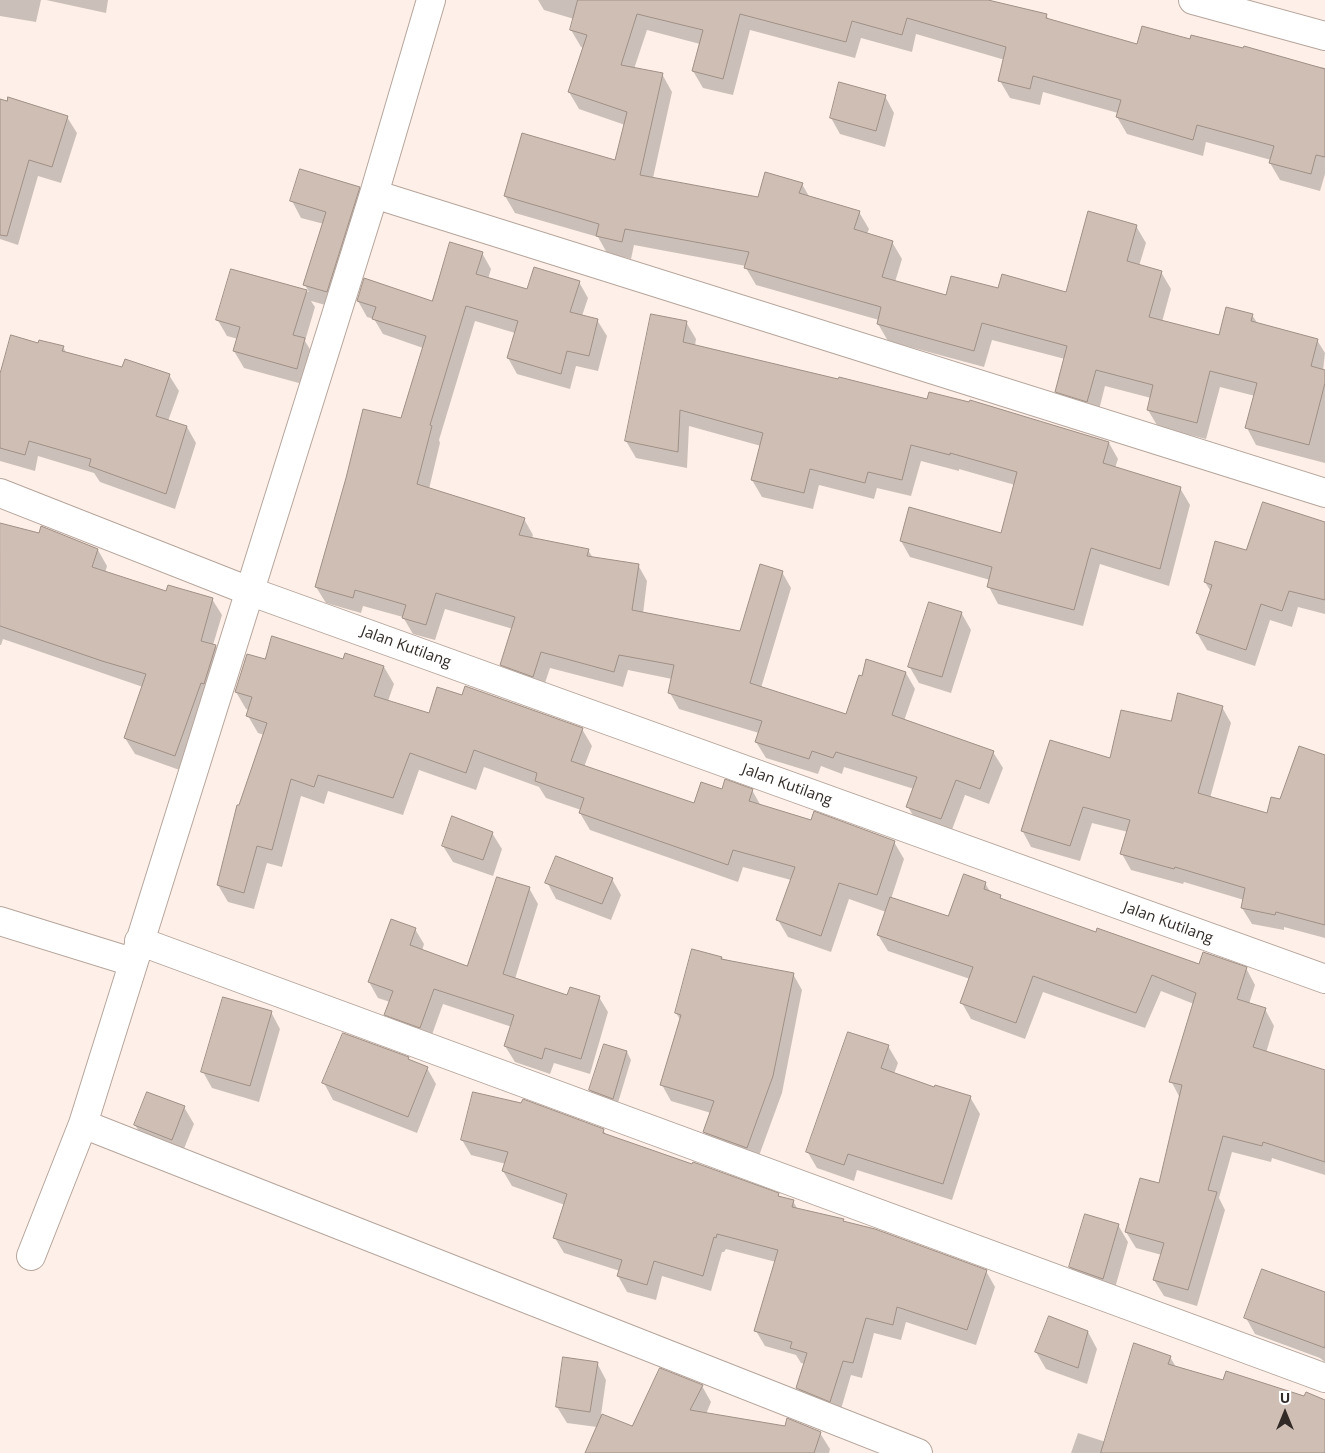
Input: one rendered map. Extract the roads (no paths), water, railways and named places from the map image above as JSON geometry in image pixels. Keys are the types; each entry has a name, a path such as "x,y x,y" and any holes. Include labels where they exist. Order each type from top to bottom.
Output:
{"street":[{"path":"31,1256 83,1124 374,194 431,0"},
{"path":"1193,0 1325,36"},
{"path":"374,194 1325,493"},
{"name":"Jalan Kutilang","path":"0,493 249,591 1325,979"},
{"path":"0,920 136,952 1325,1378"},
{"path":"83,1124 918,1453"}]}
